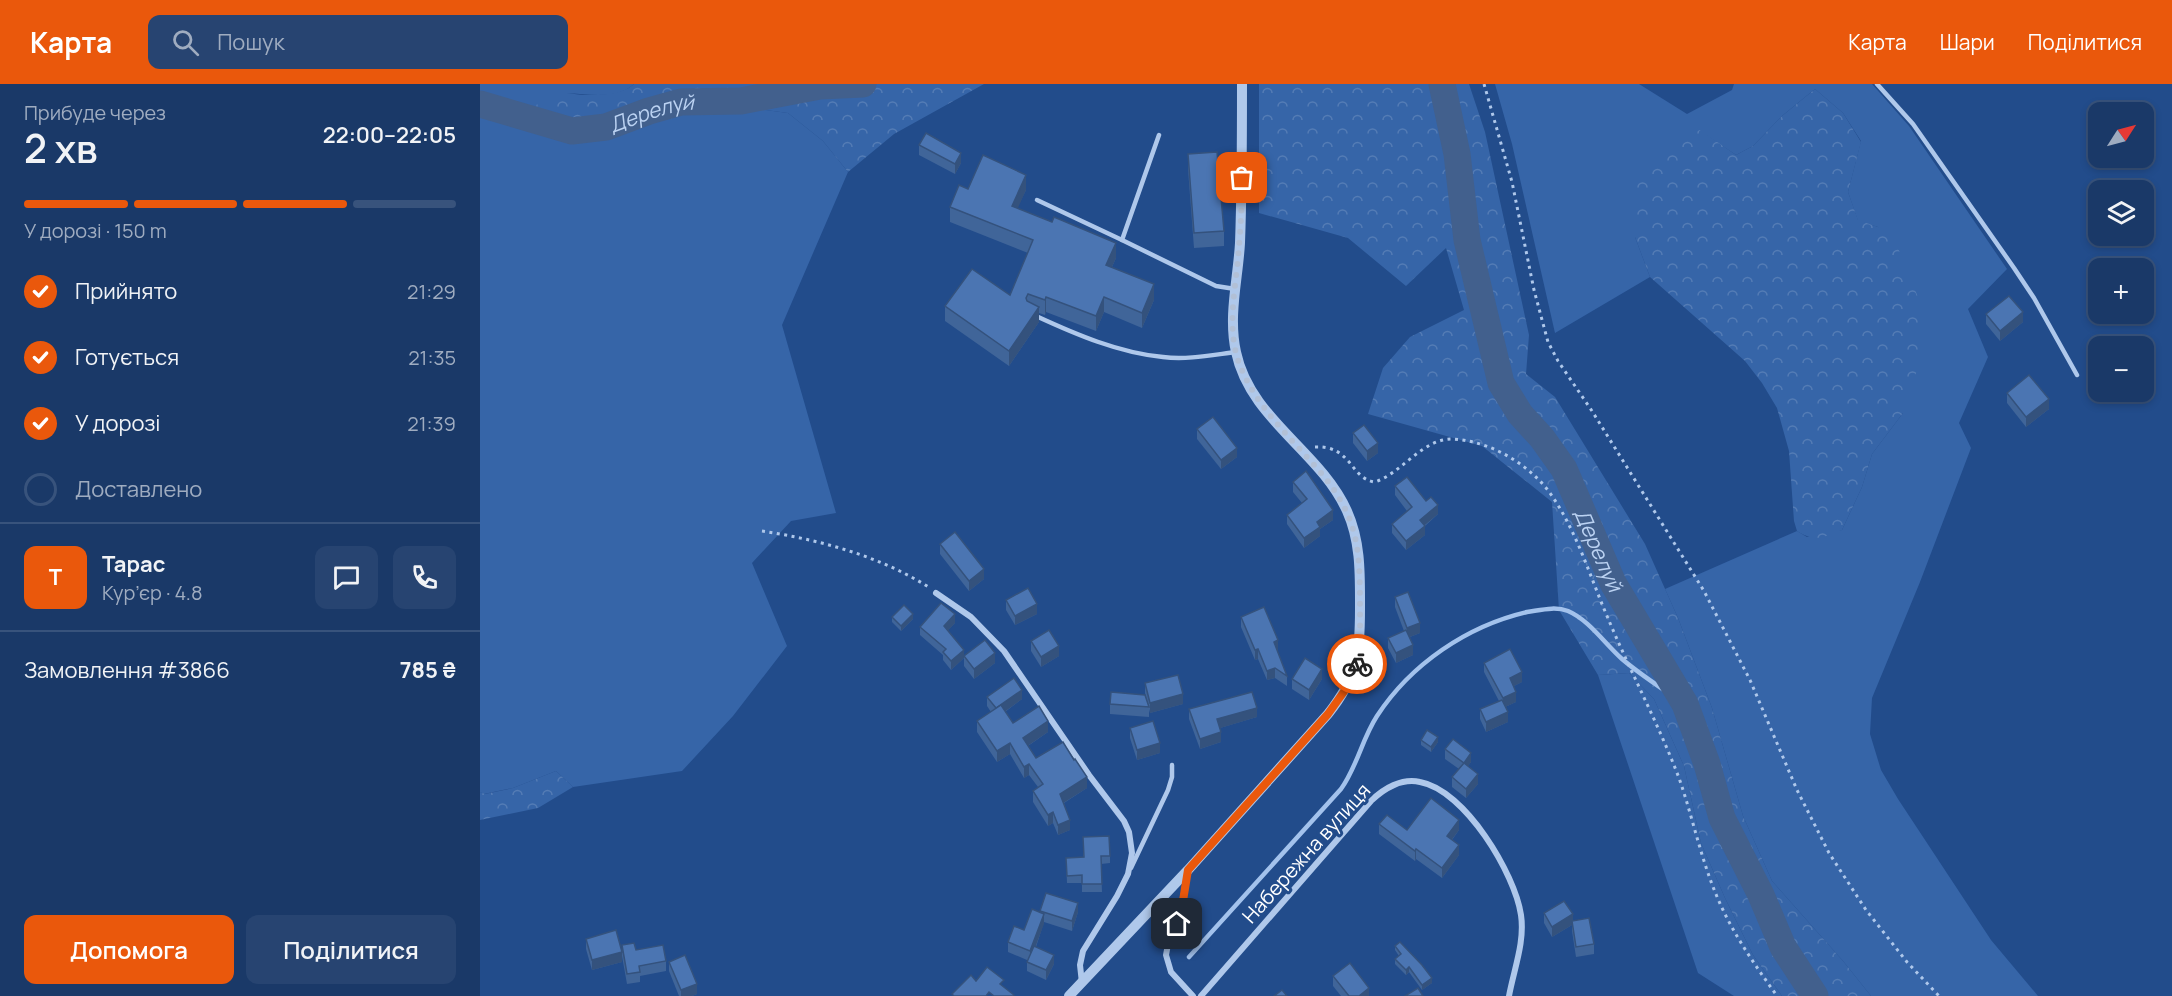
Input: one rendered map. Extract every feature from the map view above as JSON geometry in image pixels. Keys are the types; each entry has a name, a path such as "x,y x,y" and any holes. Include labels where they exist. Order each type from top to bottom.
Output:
{"street":[{"path":"1069,996 1188,870 1328,714 1348,686 1357,663 1360,629 1360,573 1355,532 1347,509 1338,495 1261,404 1244,373 1236,352 1234,319 1242,201 1242,84"},
{"path":"936,592 971,617 1004,651 1089,775 1124,821 1129,832 1131,860 1128,874 1082,953 1080,964 1082,984"},
{"name":"Набережна вулиця","path":"1201,996 1371,801 1391,786 1413,781 1424,782 1436,788 1463,809 1487,840 1512,885 1520,907 1522,929 1509,996"},
{"path":"1188,870 1181,913 1169,939 1166,955 1171,972 1193,996"}],"lane":[{"path":"1877,84 1913,124 2014,268 2077,375"},
{"path":"1122,240 1159,135"},
{"path":"1037,200 1216,286 1235,289"},
{"path":"1030,313 1094,340 1139,353 1173,358 1236,352"},
{"path":"1128,874 1168,790 1172,777 1172,765"}],"path":[{"path":"1484,84 1512,182 1534,290 1548,342 1704,591 1750,680 1797,790 1829,853 1866,910 1907,962 1939,996"},
{"path":"1299,448 1322,447 1338,451 1363,477 1369,482 1375,482 1388,477 1439,441 1452,439 1496,450 1534,475 1546,488 1568,525 1670,757 1718,899 1744,948 1778,996"},
{"path":"762,531 830,544 909,577 936,592"}],"green space":[{"path":"480,84 634,84 611,94 567,93 695,110 712,103 788,113 823,141 848,172 782,325 836,513 791,521 752,563 787,646 733,716 682,771 573,787 556,771 513,788 484,794 480,792"},
{"path":"634,84 984,84 894,134 848,172 823,141 788,113 712,103 649,127 598,137 531,119 541,94 616,93"},
{"path":"1259,84 1469,84 1485,132 1529,335 1526,374 1555,397 1645,544 1678,618 1712,708 1743,816 1772,881 1871,996 1782,996 1753,955 1701,843 1684,766 1654,699 1629,673 1598,675 1559,610 1552,502 1482,446 1368,414 1383,368 1410,337 1464,310 1446,248 1406,286 1348,238 1259,213"},
{"path":"1495,84 1639,84 1687,114 1732,90 1734,84 1872,84 1909,126 2007,269 1968,309 1988,357 1959,423 1971,448 1920,582 1872,698 1870,734 1881,770 1898,799 1991,940 2038,996 1871,996 1772,881 1743,816 1712,708 1665,589 1797,531 1807,537 1842,530 1862,487 1872,454 1903,413 1878,227 1858,221 1848,192 1861,141 1843,113 1815,89 1782,116 1753,146 1736,155 1700,131 1635,237 1650,277 1555,333 1512,144"},
{"path":"1815,89 1843,113 1861,142 1848,192 1858,220 1878,227 1898,248 1922,307 1921,358 1903,413 1872,454 1862,487 1842,530 1815,538 1797,531 1794,521 1789,451 1777,408 1762,383 1745,361 1650,277 1635,237 1635,181 1669,141 1700,130 1736,155 1753,146 1782,116"},
{"path":"1629,673 1654,699 1684,766 1701,843 1753,955 1782,996 1734,996 1698,973 1598,675"},
{"path":"556,771 573,787 538,808 480,820 480,792 485,794 513,788"}],"building":[{"path":"926,133 961,153 955,164 919,145"},
{"path":"1217,152 1224,231 1194,233 1188,154"},
{"path":"983,155 1026,175 1012,206 1052,222 1054,217 1116,243 1106,265 1154,284 1142,313 1104,297 1096,316 1046,297 1045,300 1028,294 1027,301 1039,307 1009,351 945,306 972,269 1010,295 1033,240 950,207 959,185 968,189"},
{"path":"2009,296 2023,312 2000,331 1986,314"},
{"path":"2029,375 2049,399 2026,417 2007,393"},
{"path":"1213,417 1237,448 1221,460 1197,429"},
{"path":"1364,425 1378,443 1367,451 1353,433"},
{"path":"1306,471 1333,510 1317,522 1320,527 1304,538 1287,515 1307,499 1293,482"},
{"path":"1407,477 1426,501 1431,497 1438,505 1420,520 1425,526 1406,541 1392,524 1412,507 1395,486"},
{"path":"955,532 984,569 969,581 940,544"},
{"path":"1028,588 1037,604 1015,616 1006,600"},
{"path":"1408,592 1420,623 1407,628 1395,597"},
{"path":"941,603 955,614 944,626 964,650 951,661 943,652 946,649 920,627"},
{"path":"904,605 913,614 901,626 892,617"},
{"path":"1264,607 1278,640 1274,642 1287,676 1275,668 1267,671 1241,617"},
{"path":"1049,630 1059,646 1041,657 1031,641"},
{"path":"1406,630 1413,645 1396,653 1388,638"},
{"path":"985,640 995,653 974,669 964,656"},
{"path":"1510,649 1522,672 1510,678 1516,692 1503,698 1484,663"},
{"path":"1305,658 1322,669 1309,690 1292,679"},
{"path":"1178,675 1183,694 1150,703 1145,683"},
{"path":"1014,678 1022,690 996,708 987,697"},
{"path":"1111,692 1145,695 1149,707 1110,704"},
{"path":"1252,692 1257,708 1217,719 1221,732 1200,739 1189,709"},
{"path":"1502,700 1508,712 1486,722 1480,709"},
{"path":"1001,705 1013,723 1039,706 1048,721 1023,738 1036,758 1063,742 1087,777 1060,794 1070,820 1058,825 1053,812 1048,815 1033,791 1043,784 1029,764 1024,767 1010,743 997,751 977,721"},
{"path":"1153,721 1160,743 1137,750 1130,728"},
{"path":"1427,730 1438,737 1431,747 1421,740"},
{"path":"1453,739 1471,753 1464,763 1445,749"},
{"path":"1464,763 1478,774 1466,789 1452,777"},
{"path":"1431,798 1459,820 1447,836 1459,845 1442,868 1379,824 1387,815 1407,830"},
{"path":"1109,836 1110,856 1101,856 1102,884 1082,884 1082,875 1067,876 1066,858 1084,857 1083,837"},
{"path":"1046,893 1078,903 1072,921 1040,911"},
{"path":"1564,901 1573,914 1552,927 1544,913"},
{"path":"1032,909 1044,914 1030,951 1008,942 1014,926 1024,930"},
{"path":"1589,918 1594,944 1576,947 1572,921"},
{"path":"616,930 622,952 592,960 586,939"},
{"path":"1400,942 1432,978 1422,985 1409,967 1406,970 1395,959 1401,954 1395,946"},
{"path":"634,943 636,950 663,945 666,961 639,966 640,972 627,974 622,945"},
{"path":"1034,946 1054,955 1046,970 1027,962"},
{"path":"685,955 697,984 681,990 669,962"},
{"path":"1350,963 1369,988 1359,996 1349,996 1333,976"},
{"path":"987,967 1004,980 1000,984 1013,996 994,996 989,992 986,996 954,996 952,994 971,975 976,981"},
{"path":"1418,988 1423,996 1405,996"},
{"path":"1282,990 1287,996 1274,996"}],"waterway":[{"name":"Дерелуй","path":"480,104 572,131 606,127 681,102 741,101 820,86 863,84"},
{"name":"Дерелуй","path":"1442,84 1457,154 1467,240 1501,383 1520,414 1542,438 1564,469 1613,583 1685,704 1707,764 1722,818 1761,895 1783,947 1815,996"},
{"path":"1189,957 1341,789 1372,725 1391,697 1424,664 1462,637 1505,618 1527,612 1548,609 1568,611 1583,620 1630,665 1685,704"}],"way so far":[{"path":"1242,178 1235,289 1236,352 1248,382 1261,404 1283,432 1329,482 1347,509 1357,541 1360,573 1360,629 1357,664"}],"route":[{"path":"1177,924 1188,870 1328,714 1348,686 1357,664"}]}
